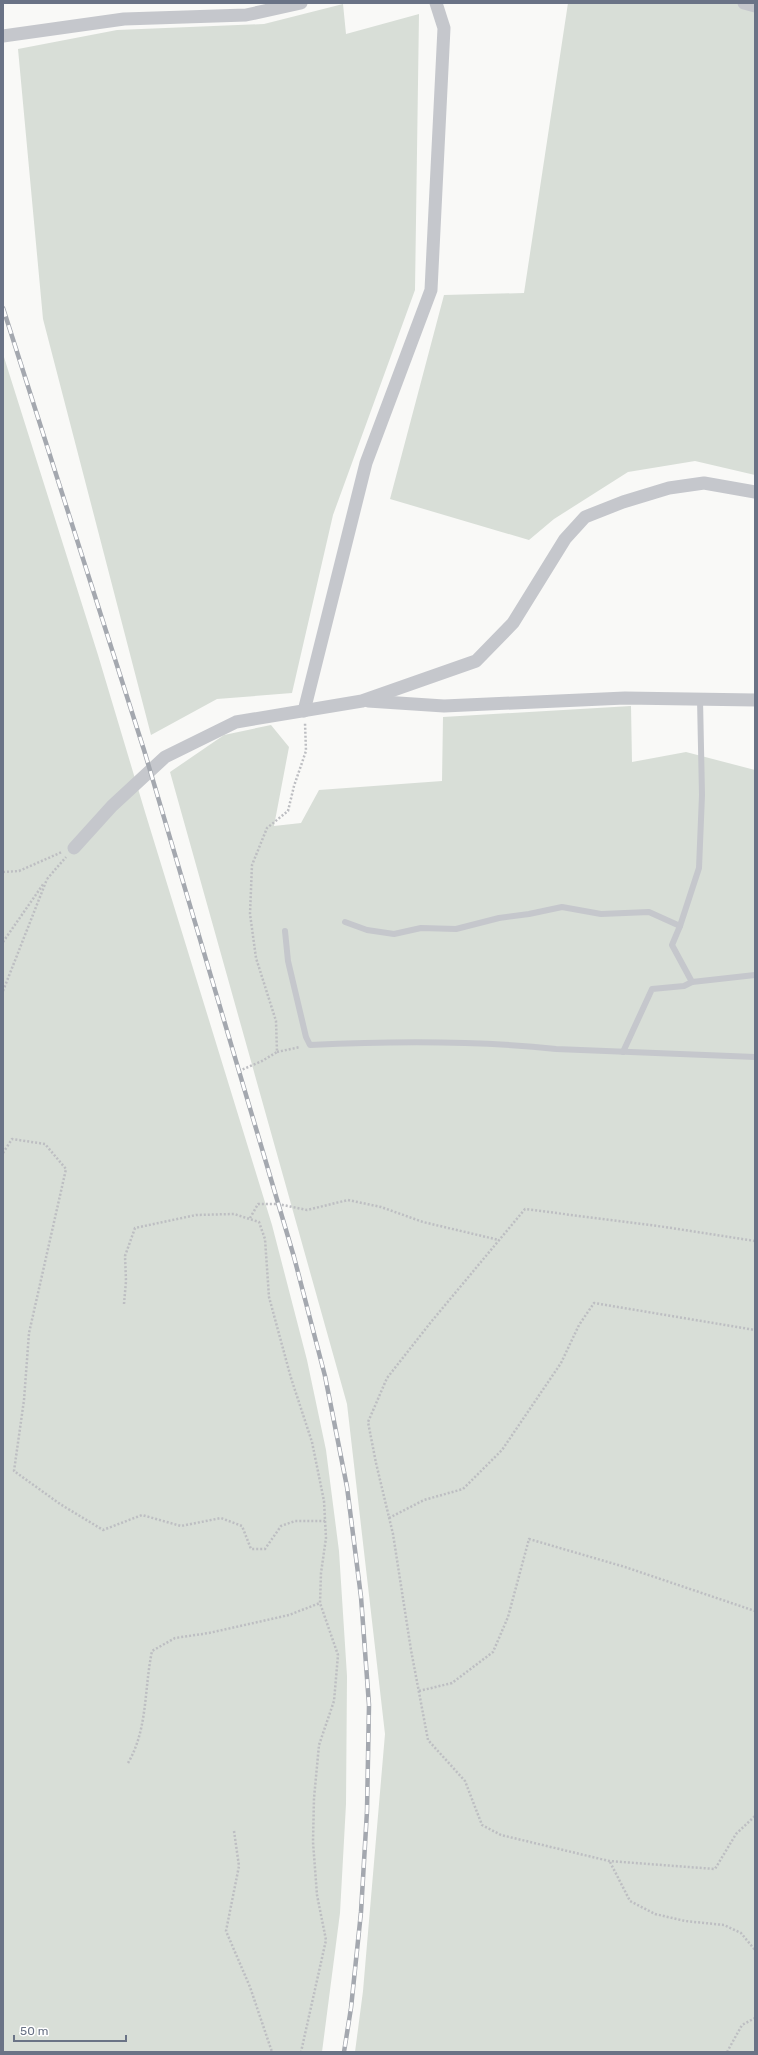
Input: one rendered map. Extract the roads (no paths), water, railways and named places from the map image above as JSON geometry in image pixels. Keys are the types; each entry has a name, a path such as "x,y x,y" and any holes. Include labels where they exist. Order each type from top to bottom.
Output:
{"street":[{"path":"3,36 124,19 246,15 301,3"},
{"path":"304,711 366,463 431,290 444,28 436,3"},
{"path":"744,3 755,6"},
{"path":"74,848 112,806 165,757 236,722 362,701 476,661 513,623 565,539 585,517 623,502 669,488 704,482 755,492"},
{"path":"362,701 444,706 625,698 755,700"}],"lane":[{"path":"692,982 672,945 700,868 702,794 700,700"},
{"path":"345,922 367,930 394,934 422,928 456,929 499,918 529,914 562,907 601,914 649,912 680,926"},
{"path":"285,931 288,961 306,1037 310,1045 376,1042 515,1045 623,1052 755,1057"},
{"path":"623,1052 652,989 684,986 692,982 755,975"}],"railway":[{"path":"3,308 144,750 294,1257 325,1376 347,1487 361,1597 369,1705 367,1811 361,1912 351,2008 344,2052"}]}
